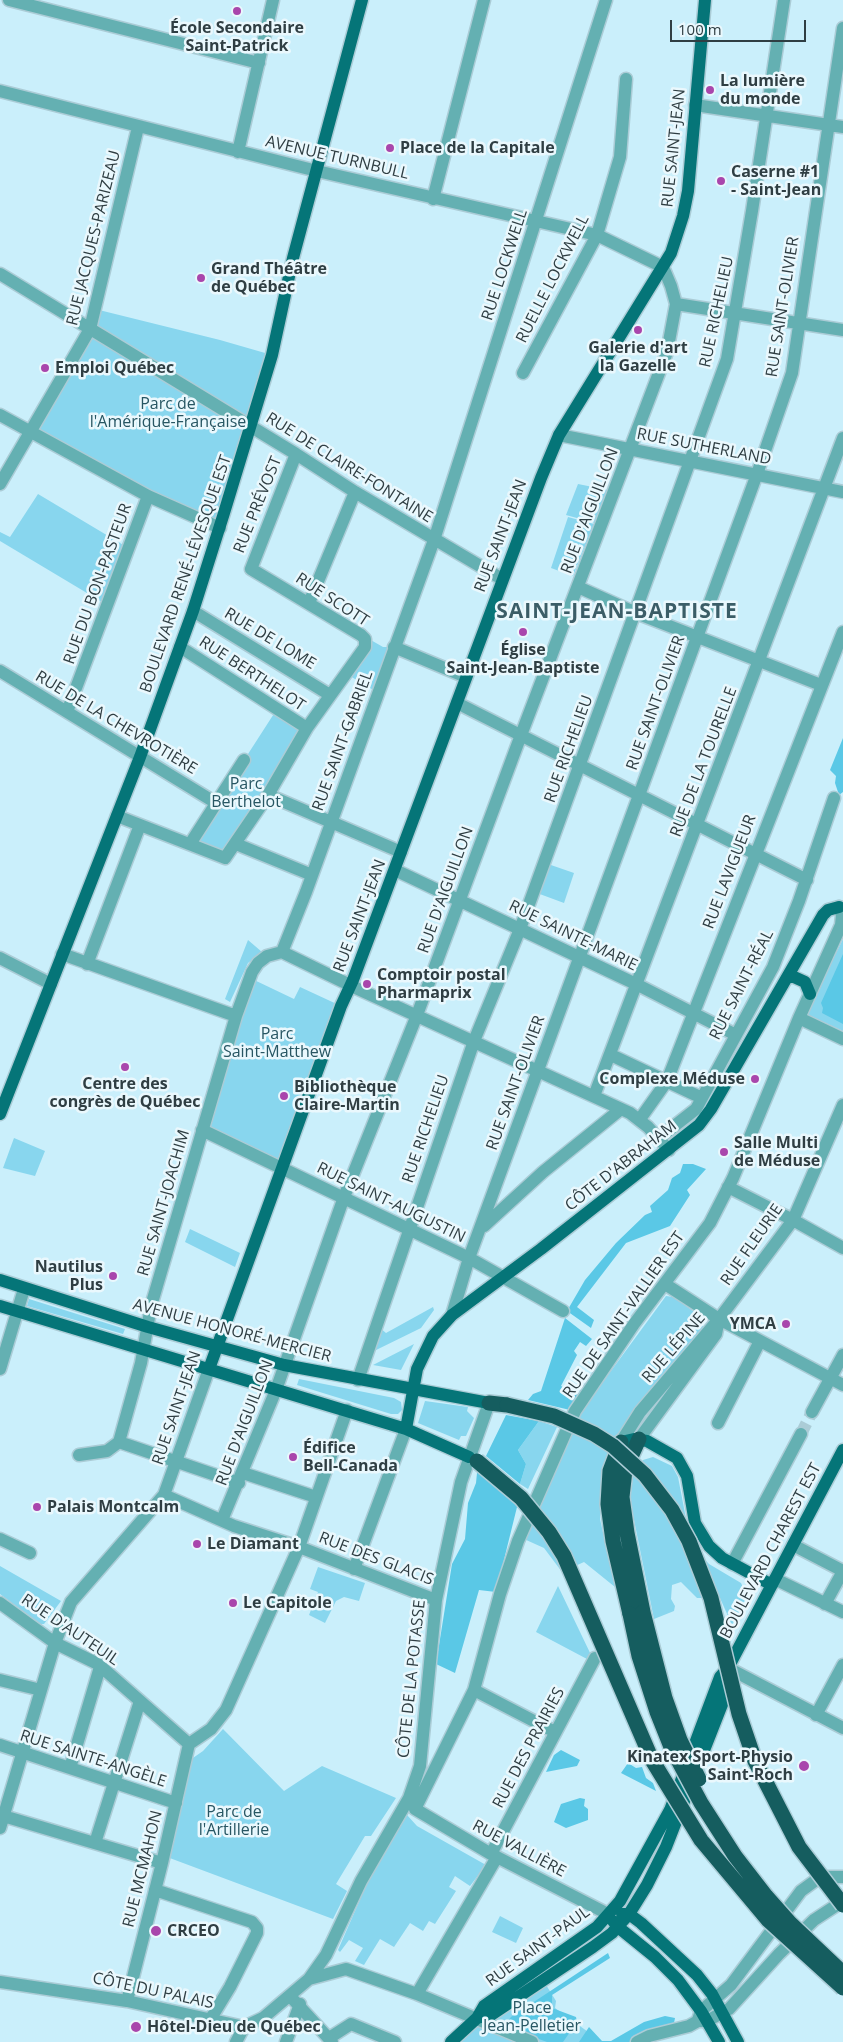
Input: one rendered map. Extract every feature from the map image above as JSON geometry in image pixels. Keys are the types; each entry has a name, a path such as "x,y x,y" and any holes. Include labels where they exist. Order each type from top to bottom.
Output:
{"highway":[{"path":"489,1403 507,1405 554,1416 594,1434 612,1446 645,1474 672,1510 689,1541 706,1582 718,1620 739,1714 763,1778 803,1853 843,1905"},
{"path":"639,1440 625,1470 622,1497 636,1613 639,1656 660,1721 700,1803 735,1856 790,1923 843,1973"},
{"path":"622,1442 610,1471 608,1504 613,1541 680,1740 711,1801 740,1847 796,1915 843,1962"},
{"path":"473,1459 521,1498 549,1532 564,1556 652,1760 701,1840 768,1920 843,1988"}],"main road":[{"name":"BOULEVARD RENÉ-LÉVESQUE EST","path":"0,1114 140,757 193,611 220,528 252,427 272,355 294,258 362,0"},
{"name":"RUE SAINT-JEAN","path":"209,1368 215,1347 350,985 395,870 502,579 559,435 663,268 678,235 688,191 705,0"},
{"name":"CÔTE D'ABRAHAM","path":"406,1429 417,1369 426,1348 452,1315 504,1277 699,1125 711,1109 823,916 828,910 842,905"},
{"path":"788,977 794,977 804,982 810,994"},
{"name":"AVENUE HONORÉ-MERCIER","path":"0,1280 148,1327 284,1365 489,1403"},
{"path":"0,1306 144,1348 406,1429 473,1459"},
{"path":"622,1442 639,1440 662,1448 680,1462 687,1476 692,1513 698,1530 709,1546 732,1564 773,1582"},
{"name":"BOULEVARD CHAREST EST","path":"686,1767 720,1677 728,1668 843,1450"},
{"name":"BOULEVARD CHAREST EST","path":"693,1781 730,1684 728,1668"},
{"name":"RUE SAINT-PAUL","path":"477,2018 491,2015 593,1947 618,1928 647,1884 686,1767"},
{"name":"RUE SAINT-PAUL","path":"451,2042 477,2018 484,2006 594,1929 608,1914 626,1891 667,1827 693,1781"},
{"path":"608,1914 629,1914 683,1960 715,2001 738,2042"},
{"path":"608,1914 618,1928 666,1967 719,2042"}],"street":[{"path":"8,0 259,63"},
{"path":"238,152 274,0"},
{"path":"433,199 484,0"},
{"name":"RUE LOCKWELL","path":"434,540 606,0"},
{"name":"RUE RICHELIEU","path":"358,1380 408,1229 474,1041 520,929 727,359 736,314 784,0"},
{"name":"RUE SAINT-OLIVIER","path":"452,1315 468,1258 482,1228 538,1070 758,474 792,374 843,28"},
{"name":"RUELLE LOCKWELL","path":"523,373 597,235 620,157 626,79"},
{"name":"AVENUE TURNBULL","path":"0,91 238,152 433,199 597,235 663,268"},
{"path":"695,105 843,126"},
{"name":"RUE JACQUES-PARIZEAU","path":"0,484 90,329 138,127"},
{"name":"RUE D'AIGUILLON","path":"222,1520 276,1390 344,1197 417,1015 667,352 676,304 663,268"},
{"name":"RUE DE CLAIRE-FONTAINE","path":"0,274 434,540 502,579"},
{"path":"676,304 843,330"},
{"path":"0,415 148,496 220,528"},
{"name":"RUE SUTHERLAND","path":"559,435 843,492"},
{"name":"RUE DE LA TOURELLE","path":"594,1096 638,985 843,438"},
{"name":"RUE PRÉVOST","path":"251,569 296,454"},
{"path":"309,603 355,492"},
{"name":"RUE DU BON-PASTEUR","path":"67,712 148,496"},
{"name":"RUE SAINT-GABRIEL","path":"282,952 434,540"},
{"name":"RUE SCOTT","path":"251,569 365,639 365,647 330,695"},
{"path":"578,588 636,613 698,635 821,684"},
{"name":"RUE DE LOME","path":"193,611 330,695"},
{"name":"RUE LAVIGUEUR","path":"640,1120 667,1081 754,854 843,632"},
{"name":"RUE BERTHELOT","path":"180,647 307,728"},
{"path":"394,647 466,677"},
{"name":"RUE DE LA CHEVROTIÈRE","path":"0,671 216,803"},
{"path":"117,816 226,858 268,795 307,728 330,695"},
{"path":"457,703 581,764 807,880"},
{"path":"190,844 244,760"},
{"path":"268,795 401,852"},
{"name":"RUE SAINT-RÉAL","path":"659,1138 691,1113 702,1098 773,966 807,880 834,798"},
{"path":"88,964 140,825"},
{"path":"236,844 312,875"},
{"name":"RUE SAINTE-MARIE","path":"395,870 638,985 736,1035"},
{"name":"RUE DE SAINT-VALLIER EST","path":"415,1809 474,1690 500,1594 518,1541 575,1411 710,1222 728,1187 799,1018 842,925 842,905"},
{"path":"282,952 621,1109 640,1120 659,1138 668,1150"},
{"name":"RUE SAINT-JOACHIM","path":"119,1442 144,1348 151,1306 236,1016 252,972 258,963 267,956 282,952"},
{"path":"62,954 236,1016"},
{"path":"0,958 50,984"},
{"path":"799,1018 843,1039"},
{"path":"611,1055 702,1098"},
{"name":"RUE FLEURIE","path":"720,1319 793,1220 843,1105"},
{"path":"482,1228 543,1172 621,1109"},
{"name":"RUE SAINT-AUGUSTIN","path":"202,1130 281,1170 344,1197 468,1258 563,1311"},
{"path":"728,1187 843,1248"},
{"path":"665,1284 720,1319 843,1385"},
{"path":"0,1369 24,1289"},
{"name":"RUE LÉPINE","path":"639,1440 716,1334 720,1319"},
{"name":"RUE LÉPINE","path":"622,1442 640,1412 708,1330 720,1319"},
{"path":"718,1423 760,1341"},
{"path":"812,1412 843,1355"},
{"name":"RUE SAINT-JEAN","path":"1,1820 55,1643 71,1602 164,1495 209,1368"},
{"name":"CÔTE DE LA POTASSE","path":"309,1980 320,1967 361,1881 409,1798 420,1766 436,1600 461,1482 473,1459 489,1403"},
{"path":"189,1744 211,1729 226,1710 298,1547 347,1410"},
{"path":"354,1569 406,1429"},
{"path":"732,1564 801,1434"},
{"path":"79,1455 106,1451 119,1442 176,1461 316,1497"},
{"name":"RUE DES GLACIS","path":"164,1495 222,1520 436,1600"},
{"path":"0,1539 30,1553"},
{"path":"793,1545 843,1571 825,1604"},
{"path":"773,1582 843,1612"},
{"name":"RUE D'AUTEUIL","path":"0,1602 55,1643 93,1661 189,1744"},
{"name":"RUE DES PRAIRIES","path":"417,1994 494,1855 594,1658"},
{"path":"816,1715 843,1665"},
{"path":"70,1768 100,1667"},
{"path":"728,1668 843,1728"},
{"path":"0,1680 41,1690"},
{"path":"474,1690 555,1732"},
{"path":"95,1843 140,1701"},
{"name":"RUE MCMAHON","path":"127,2001 162,1863 189,1744"},
{"name":"RUE SAINTE-ANGÈLE","path":"0,1745 176,1803"},
{"name":"RUE VALLIÈRE","path":"415,1809 494,1855 608,1914"},
{"path":"1,1820 95,1843 162,1863"},
{"path":"702,2018 731,1985 801,1891 816,1880 828,1877 843,1877"},
{"path":"155,1890 252,1922 257,1928 258,1933 230,1987 210,2020"},
{"path":"637,2042 649,2036 685,2027 702,2018 722,2013 734,2005 779,1954 814,1920 843,1901"},
{"path":"332,1944 334,1960 346,1969 417,1994 532,2042"},
{"path":"236,2042 244,2027 259,2021 309,1980 346,1969"},
{"name":"CÔTE DU PALAIS","path":"0,1982 127,2001 244,2027"},
{"path":"290,1996 300,2004 330,2040 351,2024 395,2042"},
{"path":"286,2042 300,2004"},
{"path":"244,2027 244,2042"}],"green space":[{"name":"Parc de l'Amérique-Française","path":"95,309 272,355 220,528 30,432"},
{"path":"578,484 608,490 595,523 566,515"},
{"path":"38,494 125,546 107,605 0,541 0,532 10,537"},
{"path":"568,517 594,524 573,576 551,568"},
{"path":"369,639 383,647 394,647 375,691 345,673"},
{"name":"Parc Berthelot","path":"277,709 307,728 225,858 190,844"},
{"path":"843,738 843,792 839,795 835,783 836,776 830,770"},
{"path":"548,864 574,873 564,903 537,893"},
{"path":"843,939 843,1031 806,1014"},
{"path":"248,940 262,952 248,963 230,1002 225,999"},
{"path":"843,954 843,1024 822,1013 821,1003"},
{"name":"Parc Saint-Matthew","path":"250,978 294,999 300,987 341,1006 281,1169 202,1130"},
{"path":"14,1138 45,1151 35,1176 3,1168"},
{"path":"683,1164 693,1164 706,1169 687,1190 690,1195 670,1226 626,1243 577,1307 594,1320 591,1328 567,1311 585,1280 616,1243 645,1215 652,1212 650,1206 668,1190 672,1178 680,1173"},
{"path":"190,1229 240,1253 235,1267 185,1242"},
{"path":"666,1296 674,1297 701,1317 703,1327 627,1421 607,1460 601,1492 600,1519 615,1587 584,1562 562,1572 544,1548 524,1539 583,1409"},
{"path":"29,1299 125,1329 123,1334 27,1306"},
{"path":"433,1307 434,1310 421,1328 372,1352 379,1327 386,1333"},
{"path":"565,1318 592,1339 586,1346 580,1342 574,1351 577,1355 561,1386 578,1395 570,1410 528,1400 533,1394 541,1391"},
{"path":"414,1344 401,1370 373,1365"},
{"path":"299,1379 394,1398 401,1402 402,1410 398,1414 391,1414 297,1385"},
{"path":"425,1401 468,1407 467,1411 474,1418 466,1436 461,1436 459,1440 418,1423"},
{"path":"506,1415 539,1421 518,1450 526,1464 520,1484 486,1456"},
{"path":"539,1421 557,1427 528,1489 520,1484 526,1464 518,1450"},
{"path":"653,1457 672,1466 678,1477 688,1529 698,1552 709,1564 741,1583 747,1596 732,1625 720,1598 697,1598 681,1582 672,1585 671,1599 675,1606 674,1611 654,1619 630,1500 633,1477 643,1460"},
{"path":"478,1463 518,1503 496,1592 479,1590 455,1673 436,1664 452,1564 465,1539 468,1503 476,1483"},
{"path":"0,1566 61,1601 44,1624 40,1624 0,1594"},
{"path":"318,1567 365,1583 359,1601 344,1597 336,1601 325,1623 309,1615 318,1592 310,1589"},
{"path":"558,1586 592,1657 587,1659 536,1632"},
{"name":"Parc de l'Artillerie","path":"223,1729 284,1791 322,1766 396,1798 371,1836 365,1836 336,1884 347,1891 333,1919 167,1857 190,1760 203,1751"},
{"path":"561,1750 580,1760 577,1766 546,1772 554,1755"},
{"path":"628,1763 636,1768 642,1767 646,1778 653,1783 656,1791 621,1773"},
{"path":"580,1798 585,1799 584,1806 588,1809 588,1820 566,1828 554,1822 561,1804"},
{"path":"407,1815 417,1826 486,1865 470,1886 455,1876 449,1887 456,1891 435,1924 429,1921 423,1931 410,1923 394,1947 380,1939 364,1965 355,1961 363,1948 349,1940 340,1952 338,1950 369,1879"},
{"path":"500,1916 523,1928 516,1943 492,1932"},
{"path":"608,1953 610,1958 552,1995 552,2008 576,2017 577,2022 563,2042 547,2042 504,2026 511,2017"},
{"name":"Place Jean-Pelletier","path":"543,1980 556,2001 555,2008 602,2042 451,2042"},
{"path":"665,2016 675,2018 674,2023 631,2042 579,2042 589,2027 602,2041 611,2041 644,2022"}],"tunnel":[{"path":"801,1434 812,1412"}],"place":[{"name":"École Secondaire Saint-Patrick","path":"237,11"},
{"name":"La lumière du monde","path":"710,90"},
{"name":"Place de la Capitale","path":"390,148"},
{"name":"Caserne #1 - Saint-Jean","path":"721,181"},
{"name":"Grand Théâtre de Québec","path":"201,278"},
{"name":"Galerie d'art la Gazelle","path":"638,330"},
{"name":"Emploi Québec","path":"45,368"},
{"name":"Église Saint-Jean-Baptiste","path":"523,632"},
{"name":"Comptoir postal Pharmaprix","path":"367,984"},
{"name":"Centre des congrès de Québec","path":"125,1067"},
{"name":"Complexe Méduse","path":"755,1079"},
{"name":"Bibliothèque Claire-Martin","path":"284,1096"},
{"name":"Salle Multi de Méduse","path":"724,1152"},
{"name":"Nautilus Plus","path":"113,1276"},
{"name":"YMCA","path":"786,1324"},
{"name":"Édifice Bell-Canada","path":"293,1457"},
{"name":"Palais Montcalm","path":"37,1507"},
{"name":"Le Diamant","path":"197,1544"},
{"name":"Le Capitole","path":"233,1603"},
{"name":"Kinatex Sport-Physio Saint-Roch","path":"804,1766"},
{"name":"CRCEO","path":"156,1931"},
{"name":"Hôtel-Dieu de Québec","path":"136,2027"}],"district":[{"name":"SAINT-JEAN-BAPTISTE","path":"617,612"}]}
